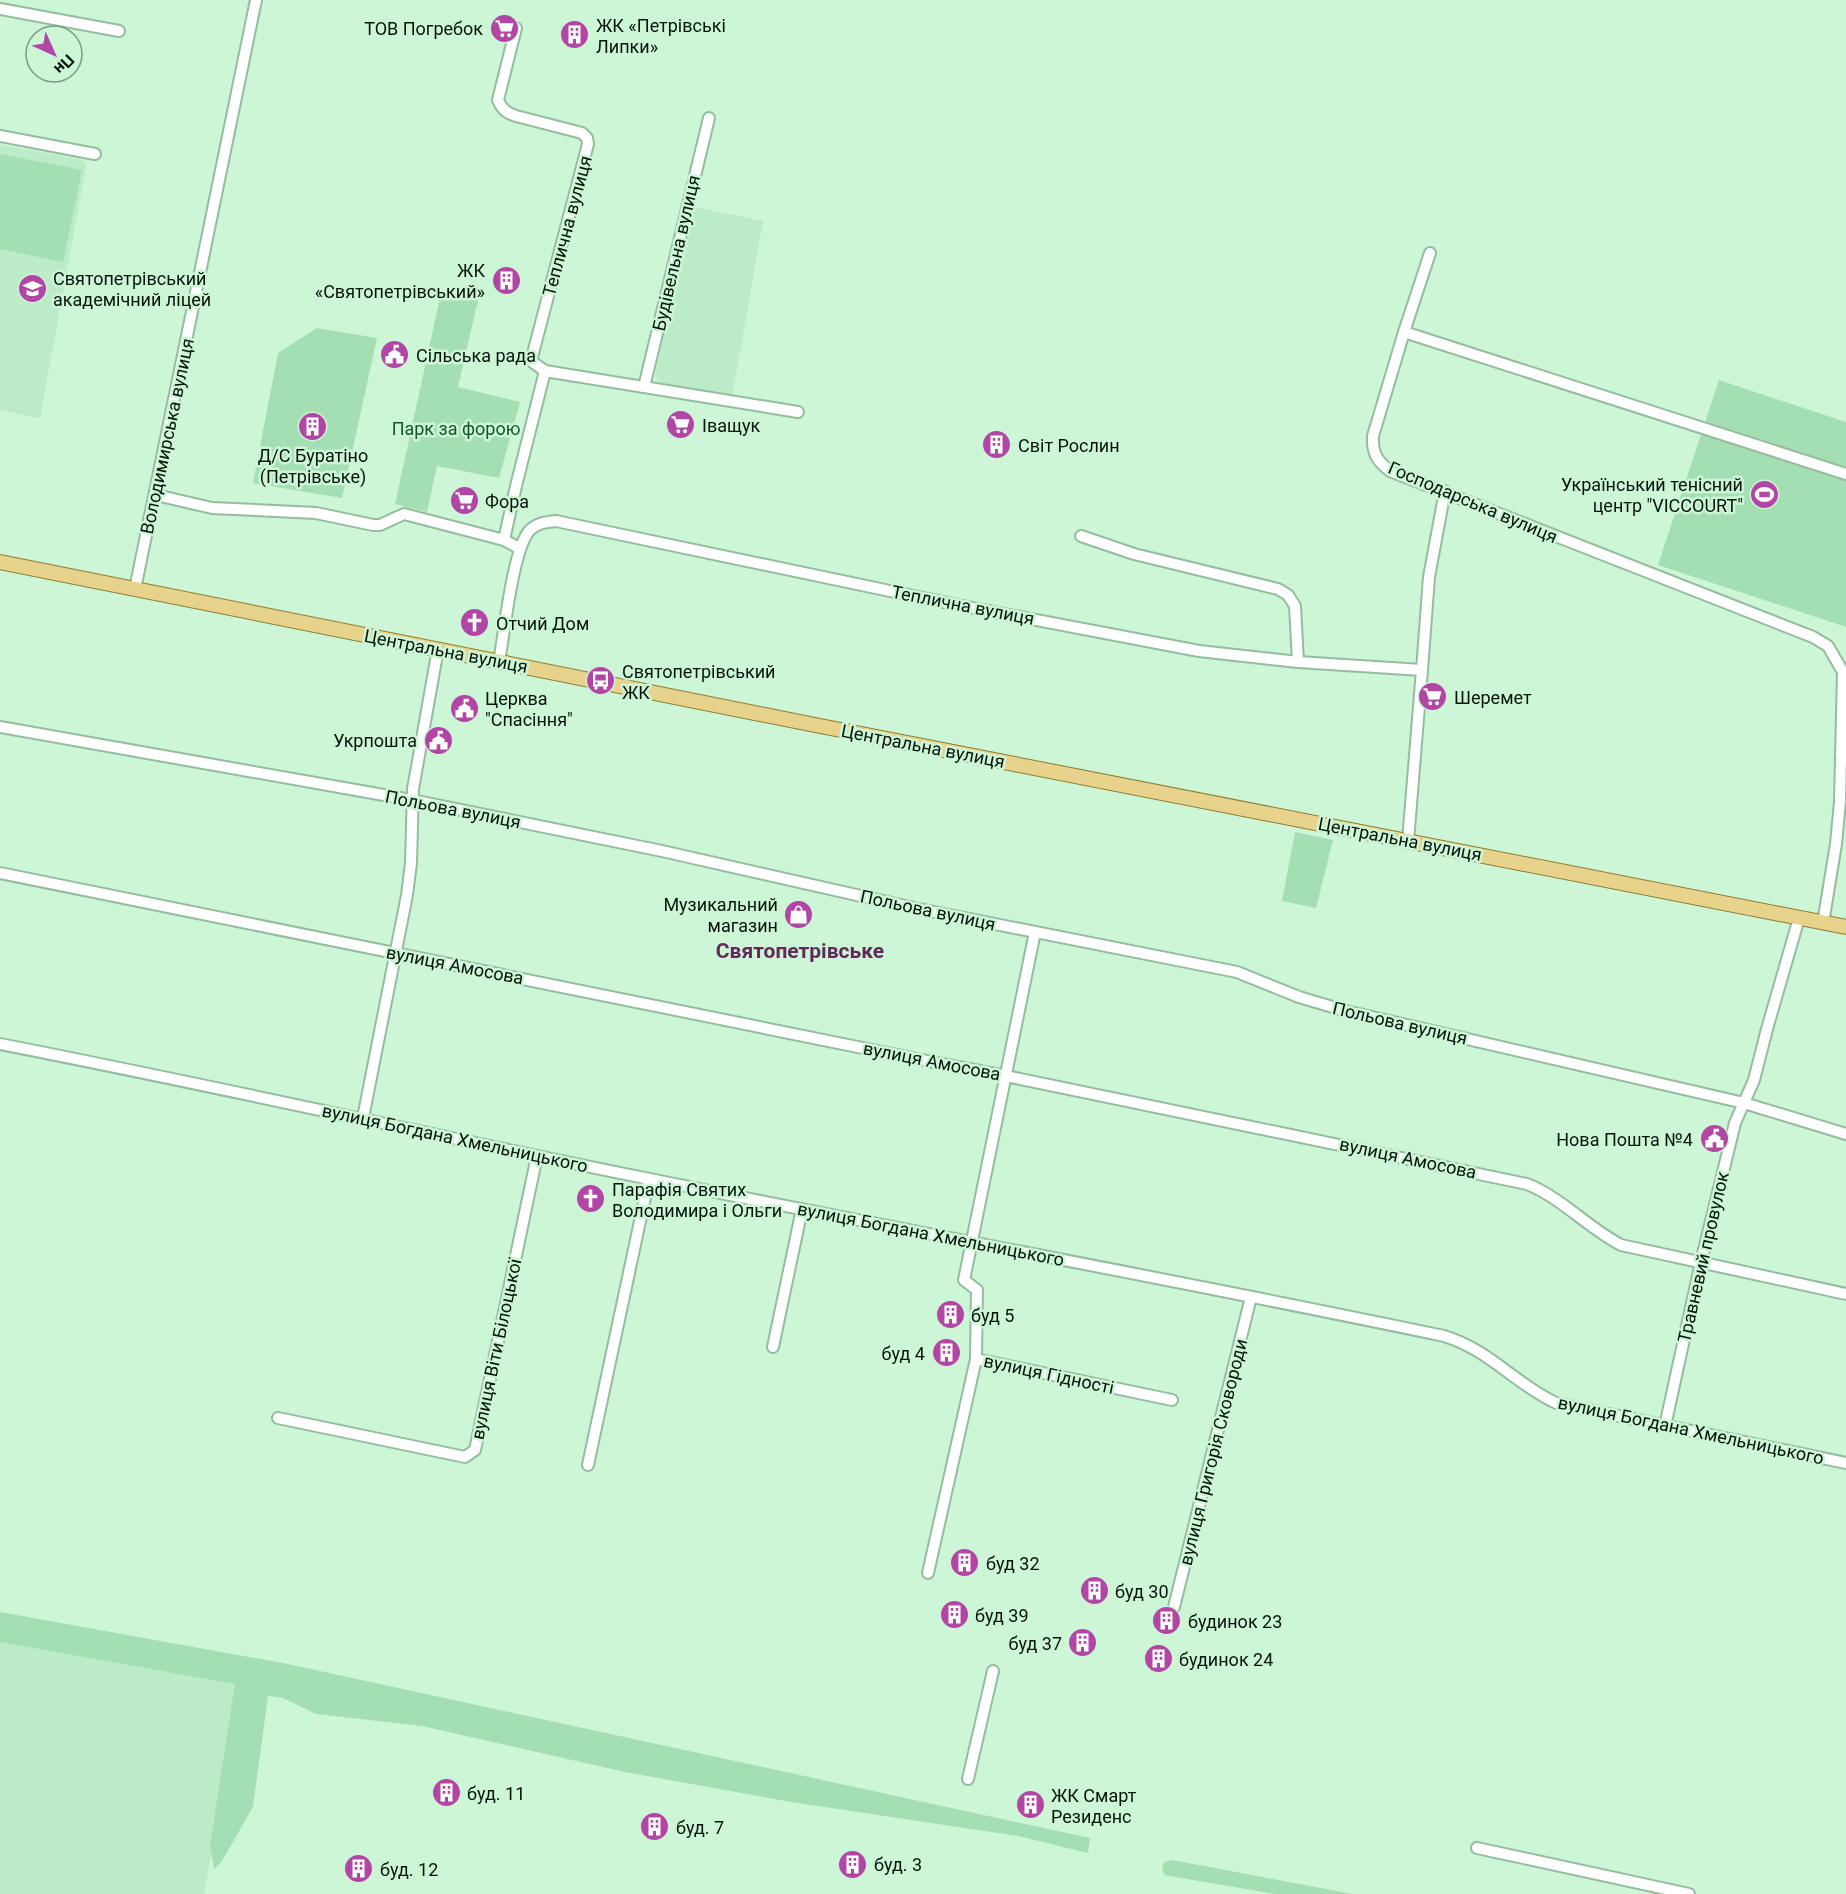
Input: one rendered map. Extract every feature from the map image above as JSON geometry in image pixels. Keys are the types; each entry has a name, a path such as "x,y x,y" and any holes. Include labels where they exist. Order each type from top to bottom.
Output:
{"main road":[{"name":"Центральна вулиця","path":"0,562 1846,927"}],"street":[{"name":"Володимирська вулиця","path":"135,589 256,0"},
{"path":"0,9 119,31"},
{"name":"Теплична вулиця","path":"516,28 498,100 501,108 516,116 582,133 587,138 588,144 531,361 545,371"},
{"name":"Будівельна вулиця","path":"644,387 709,118"},
{"path":"0,136 95,154"},
{"name":"Господарська вулиця","path":"1430,253 1373,436 1375,454 1383,466 1390,471 1813,637 1828,646 1843,672 1843,769 1836,844 1823,923"},
{"path":"1404,332 1846,474"},
{"path":"504,540 545,371 798,412"},
{"path":"1408,841 1429,577 1445,491"},
{"path":"156,495 212,508 316,513 373,525 380,525 404,514 504,540 519,548"},
{"name":"Теплична вулиця","path":"499,662 519,548 529,531 538,524 556,521 976,609 1199,651 1299,662 1422,670"},
{"path":"1081,536 1134,554 1278,589 1288,595 1295,606 1299,662"},
{"path":"363,1118 397,953 411,862 412,789 438,649"},
{"name":"Польова вулиця","path":"0,727 412,800 662,851 914,908 1237,972 1299,997 1346,1011 1744,1103 1846,1134"},
{"name":"вулиця Амосова","path":"0,873 1006,1076 1527,1184 1551,1196 1594,1229 1621,1245 1846,1294"},
{"name":"Травневий провулок","path":"1665,1426 1701,1262 1735,1124 1754,1080 1799,918"},
{"path":"973,1241 1035,932"},
{"name":"вулиця Богдана Хмельницького","path":"0,1044 160,1075 649,1179 1370,1320 1457,1340 1481,1352 1542,1397 1556,1403 1846,1463"},
{"name":"вулиця Віти Білоцької","path":"278,1418 465,1457 475,1450 537,1156"},
{"path":"588,1465 649,1179"},
{"path":"773,1347 802,1209"},
{"name":"вулиця Гідності","path":"973,1241 964,1280 977,1290 976,1359 1172,1400"},
{"name":"вулиця Григорія Сковороди","path":"1174,1607 1251,1297"},
{"path":"928,1573 976,1359"},
{"path":"968,1779 993,1671"},
{"path":"1477,1848 1689,1894"}],"shaded area":[{"name":"Святопетрівський академічний ліцей","path":"0,145 80,159 85,162 86,166 40,418 0,410"},
{"path":"689,206 763,221 732,397 663,389 655,377"},
{"path":"0,1635 243,1682 204,1894 0,1894"}],"green space":[{"path":"0,154 82,170 63,262 0,249"},
{"name":"Парк за форою","path":"441,293 478,300 458,387 520,402 499,478 437,466 427,512 395,504"},
{"path":"317,328 377,338 342,498 253,483 278,353"},
{"name":"Український тенісний центр \"VICCOURT\"","path":"1719,380 1846,422 1846,627 1658,565"},
{"path":"1295,832 1333,840 1316,908 1282,901"},
{"path":"0,1612 283,1663 1090,1838 1088,1853 1018,1836 791,1802 625,1772 422,1726 316,1714 283,1698 268,1696 253,1807 222,1861 214,1869 210,1846 235,1684 0,1642"},
{"path":"1172,1860 1353,1894 1275,1894 1164,1875 1162,1866 1165,1862"}],"place":[{"name":"ТОВ Погребок","path":"504,28"},
{"name":"ЖК «Петрівські Липки»","path":"575,35"},
{"name":"ЖК «Святопетрівський»","path":"506,280"},
{"name":"Святопетрівський академічний ліцей","path":"32,288"},
{"name":"Сільська рада","path":"395,355"},
{"name":"Іващук","path":"681,425"},
{"name":"Д/С Буратіно (Петрівське)","path":"313,426"},
{"name":"Світ Рослин","path":"997,445"},
{"name":"Український тенісний центр \"VICCOURT\"","path":"1764,494"},
{"name":"Фора","path":"464,501"},
{"name":"Отчий Дом","path":"475,623"},
{"name":"Святопетрівський ЖК","path":"601,681"},
{"name":"Шеремет","path":"1433,697"},
{"name":"Церква \"Спасіння\"","path":"464,708"},
{"name":"Укрпошта","path":"438,740"},
{"name":"Музикальний магазин","path":"799,914"},
{"name":"Нова Пошта №4","path":"1714,1139"},
{"name":"Парафія Святих Володимира і Ольги","path":"591,1199"},
{"name":"буд 5","path":"950,1315"},
{"name":"буд 4","path":"946,1353"},
{"name":"буд 32","path":"965,1563"},
{"name":"буд 30","path":"1094,1591"},
{"name":"буд 39","path":"954,1615"},
{"name":"будинок 23","path":"1167,1621"},
{"name":"буд 37","path":"1083,1643"},
{"name":"будинок 24","path":"1158,1659"},
{"name":"буд. 11","path":"446,1793"},
{"name":"ЖК Смарт Резиденс","path":"1030,1805"},
{"name":"буд. 7","path":"655,1827"},
{"name":"буд. 3","path":"853,1864"},
{"name":"буд. 12","path":"359,1869"}],"district":[{"name":"Святопетрівське","path":"800,951"}]}
